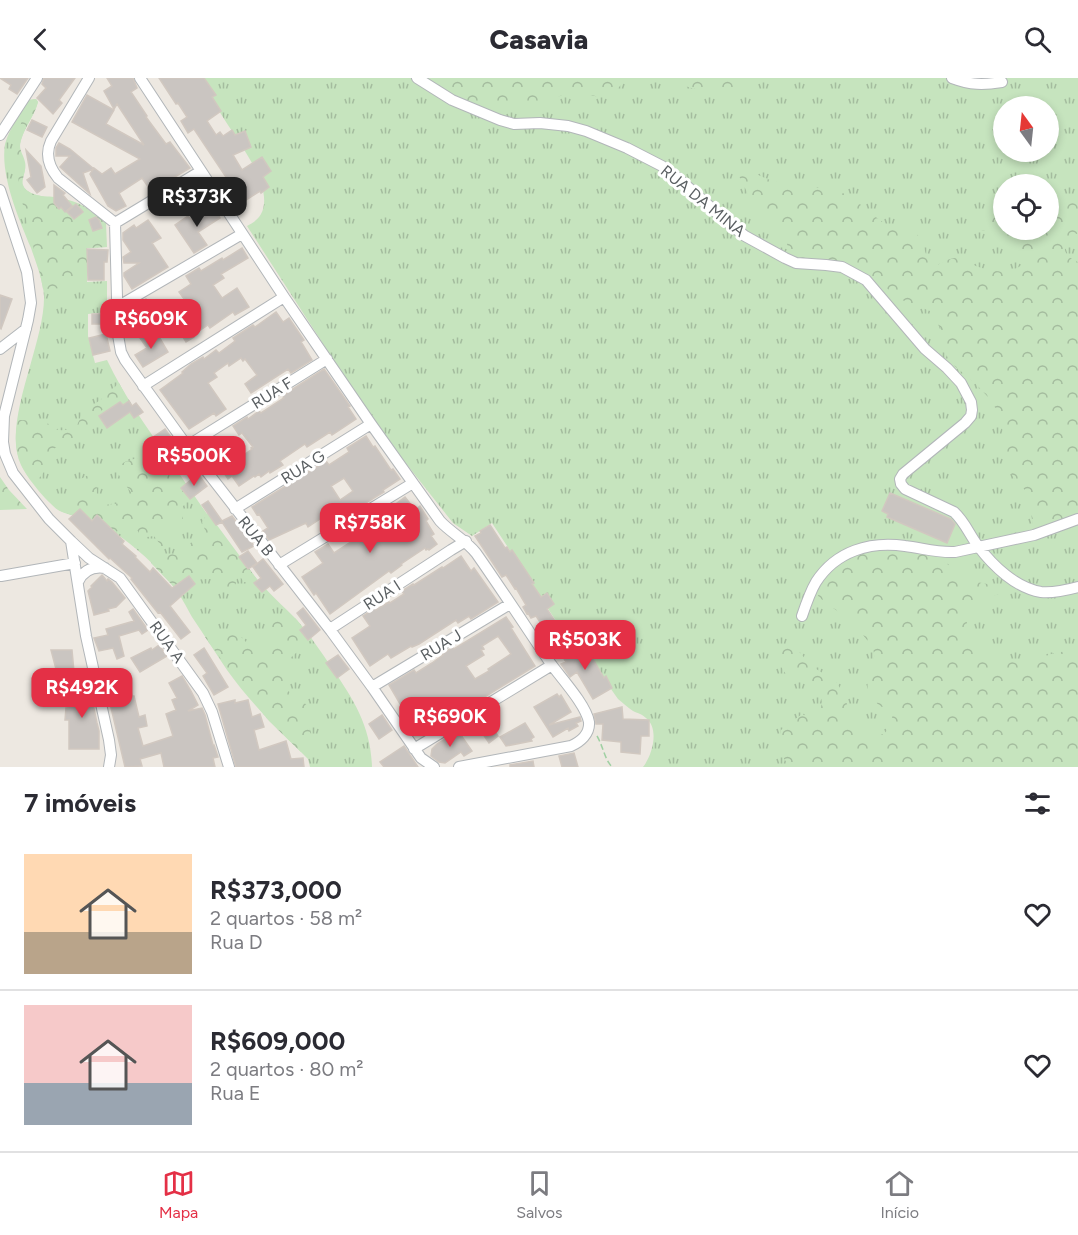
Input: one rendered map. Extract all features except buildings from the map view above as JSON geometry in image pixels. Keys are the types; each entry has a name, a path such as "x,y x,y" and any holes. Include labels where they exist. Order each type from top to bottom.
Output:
{"street":[{"path":"0,135 37,78"},
{"path":"89,78 48,149 48,159 58,178 115,223 201,171"},
{"path":"140,78 284,297 371,424 444,526 466,541 476,553 582,706 588,719 588,729 579,742 565,748 459,767"},
{"name":"RUA DA MINA","path":"417,78 452,100 500,120 514,124 548,123 568,126 627,148 662,166 745,236 785,258 796,263 842,267 866,279 925,349 961,382 971,402 971,416 965,423 903,474 900,479 905,489 944,507 959,517 979,547"},
{"path":"952,78 971,84 987,85 1002,82"},
{"name":"RUA A","path":"0,190 29,282 30,311 4,416 5,454 19,482 49,519 89,558 116,574 203,693 212,712 229,767"},
{"name":"RUA B","path":"115,223 118,335 121,351 143,386 187,446 330,630 414,749 424,761 434,767"},
{"path":"117,308 242,234"},
{"path":"143,386 284,297"},
{"path":"0,349 26,329"},
{"name":"RUA F","path":"187,446 327,359"},
{"name":"RUA G","path":"235,509 371,424"},
{"path":"279,565 413,483"},
{"path":"802,616 811,591 825,571 839,558 853,550 892,545 944,553 967,550 1034,535 1078,519"},
{"path":"71,541 86,636 109,740 111,767"},
{"name":"RUA I","path":"330,630 466,541"},
{"path":"979,547 998,568 1021,585 1041,592 1078,587"},
{"path":"1,576 75,564"},
{"path":"78,582 81,576 89,570 96,567 105,568"},
{"name":"RUA J","path":"372,687 510,604"},
{"path":"414,749 552,665"}],"path":[{"path":"588,729 597,736 612,767"}],"green space":[{"path":"199,78 1078,78 1078,767 643,767 652,750 654,735 650,723 618,699 577,641 554,655 541,635 558,624 492,523 472,536 453,523 393,447 347,381 247,226 261,214 264,203 263,192 254,166"},
{"path":"429,78 628,78 608,96 597,97 572,92 545,102 510,108 469,101"},
{"path":"664,78 756,78 749,86 727,93 699,90"},
{"path":"36,99 38,102 20,144 25,166 23,186 40,196 63,198 86,207 107,247 87,248 87,282 107,281 107,312 88,314 88,336 95,363 107,360 136,412 220,532 258,580 297,620 324,656 360,714 368,739 372,767 310,767 308,759 263,714 235,681 178,594 160,571 115,533 58,510 37,489 21,465 16,448 16,428 38,337 44,296 37,266 8,183 4,156 5,144 12,126 29,100"},
{"path":"36,99 37,107 20,143 25,165 23,185 31,193 65,199 80,205 106,223 107,247 87,248 87,282 85,277 79,275 74,285 64,288 43,289 21,194 17,148 21,124 29,100"},
{"path":"731,156 755,173 773,181 802,187 829,189 844,194 886,224 917,234 930,264 935,266 949,259 958,258 989,270 1002,272 1014,269 1025,262 1023,252 1002,240 1059,240 1059,204 1078,202 1078,233 1066,244 1065,252 1078,262 1078,514 1033,527 1026,493 1010,470 1001,422 996,409 975,383 951,363 944,351 945,343 941,329 930,311 902,300 859,267 845,263 804,262 793,257 783,232 766,213 759,209 740,178"},
{"path":"1027,169 1036,174 1020,174"},
{"path":"993,216 993,234 976,227"},
{"path":"119,383 125,394 95,415 92,432 55,448 42,475 38,479 30,479 17,451 18,420 46,423 59,430 71,429 77,425 82,413"},
{"path":"141,458 153,463 173,478 185,496 186,504 182,509 183,519 166,529 167,547 162,547 154,536 140,538 138,531 113,532 56,508 69,499 81,479 90,474 95,474 97,497 100,504 113,504 126,500 132,494 121,479 118,468 132,459"},
{"path":"0,477 9,490 27,509 0,510"},
{"path":"208,513 256,578 244,582 237,577 235,588 231,591 222,588 220,581 210,579 173,586 151,563 163,555 176,555 183,551 205,530 202,522"},
{"path":"893,548 932,556 966,578 996,586 1010,594 985,599 967,617 968,636 977,648 984,652 1001,660 1017,662 1031,661 1078,647 1078,767 792,767 788,763 781,751 781,730 802,714 823,724 820,711 821,697 811,680 801,675 786,674 779,661 782,648 791,643 813,666 836,682 855,722 860,727 874,735 884,734 887,730 893,714 878,704 868,690 868,680 874,659 872,647 851,621 818,596 826,576 834,567 857,552"},
{"path":"295,618 312,639 288,660 283,673 287,690 309,708 311,740 301,752 269,721 205,637 222,634 235,635 241,637 252,647 258,648 270,641 270,626 274,621"}]}
